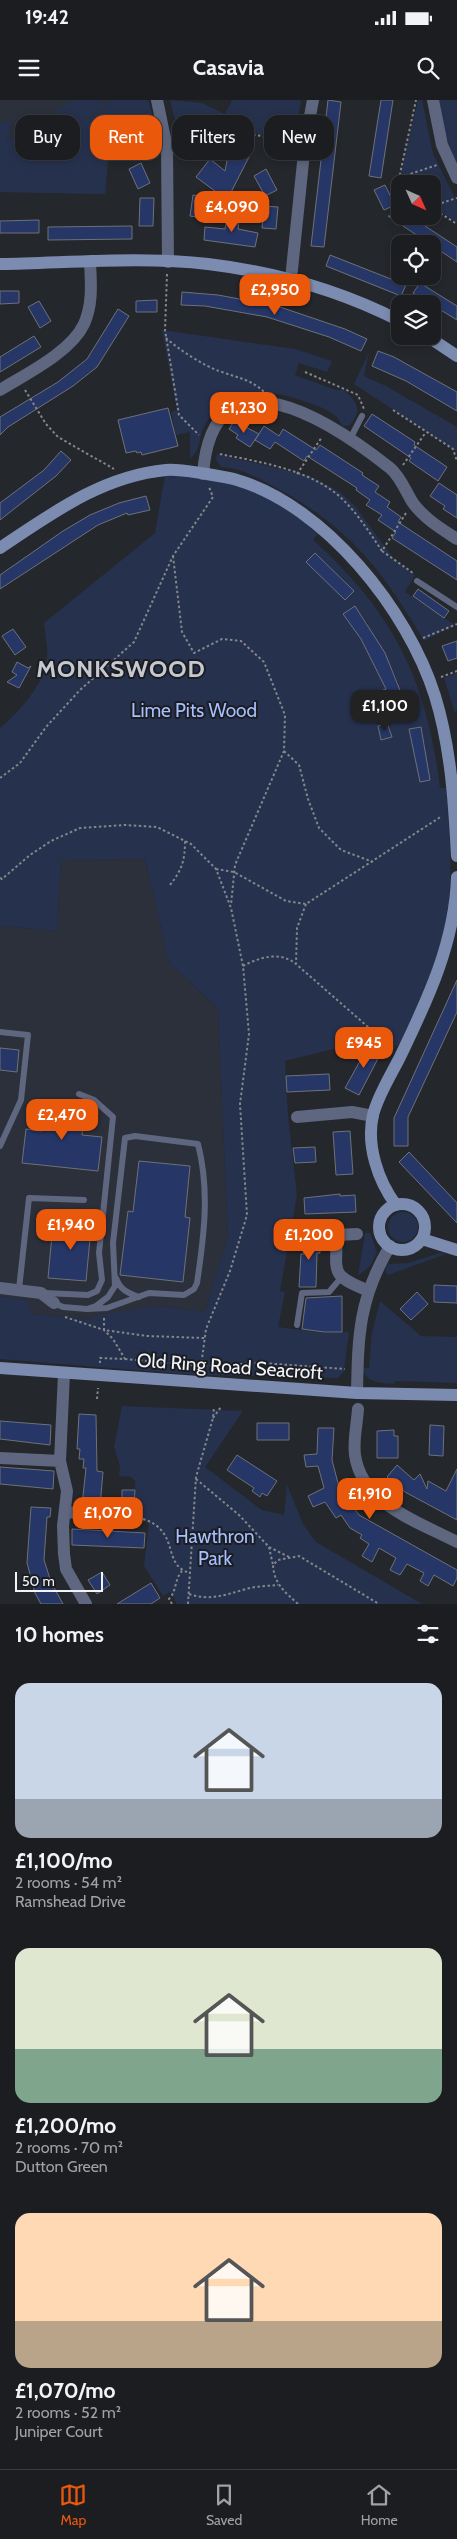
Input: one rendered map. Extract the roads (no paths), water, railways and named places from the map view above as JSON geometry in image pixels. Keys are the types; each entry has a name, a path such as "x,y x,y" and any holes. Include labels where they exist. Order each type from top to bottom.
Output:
{"street":[{"path":"157,100 167,148 168,262"},
{"path":"291,279 305,143 312,100"},
{"path":"434,100 442,145 457,178"},
{"path":"0,390 66,347 84,325 91,296 90,262"},
{"path":"0,264 168,262 207,264 291,279 359,303 391,317"},
{"path":"440,345 457,356"},
{"path":"203,474 206,447 221,417 234,407 245,402 277,405 305,412 392,470 413,502 432,523 457,538"},
{"path":"0,548 66,505 96,489 129,477 166,470 237,480 268,493 322,529 362,568 380,591 414,645 430,681 446,736 455,787 454,808 457,856"},
{"path":"396,1205 383,1184 375,1161 372,1138 373,1116 441,964 455,924 457,877"},
{"path":"297,1116 352,1112 373,1116"},
{"path":"396,1205 409,1205 420,1212 425,1224 422,1239 410,1249 398,1250 390,1246 382,1238 380,1225 385,1213 396,1205"},
{"path":"357,1234 337,1235 336,1271 340,1279 369,1291"},
{"path":"422,1239 457,1250"},
{"path":"357,1393 358,1333 369,1291 390,1246"},
{"path":"0,1288 41,1293 54,1303"},
{"name":"Old Ring Road Seacroft","path":"0,1368 357,1393 457,1395"},
{"path":"64,1373 60,1461 67,1491 63,1526 66,1569 86,1604"},
{"path":"358,1409 356,1455 363,1476 373,1493 392,1508 457,1542"},
{"path":"0,1458 60,1461"},
{"path":"65,1512 133,1518"}],"lane":[{"path":"349,440 362,416"},
{"path":"417,581 457,607"},
{"path":"0,1032 28,1035 21,1100 0,1146"},
{"path":"41,1293 88,1295 97,1291 102,1280 99,1253 113,1117 94,1100 78,1094"},
{"path":"54,1303 63,1307 87,1309 107,1308 149,1293 184,1295 194,1289 197,1283 206,1194 204,1166 198,1144 135,1136 125,1138 114,1243 115,1286 108,1297 96,1306 87,1309"},
{"path":"19,1289 29,1198 84,1200"},
{"path":"115,1275 118,1285 126,1292 139,1297"},
{"path":"297,1325 302,1293 329,1292 340,1279"}],"district":[{"name":"MONKSWOOD","path":"121,669"}],"park label":[{"name":"Lime Pits Wood","path":"194,710"},
{"name":"Hawthron Park","path":"215,1547"}]}
